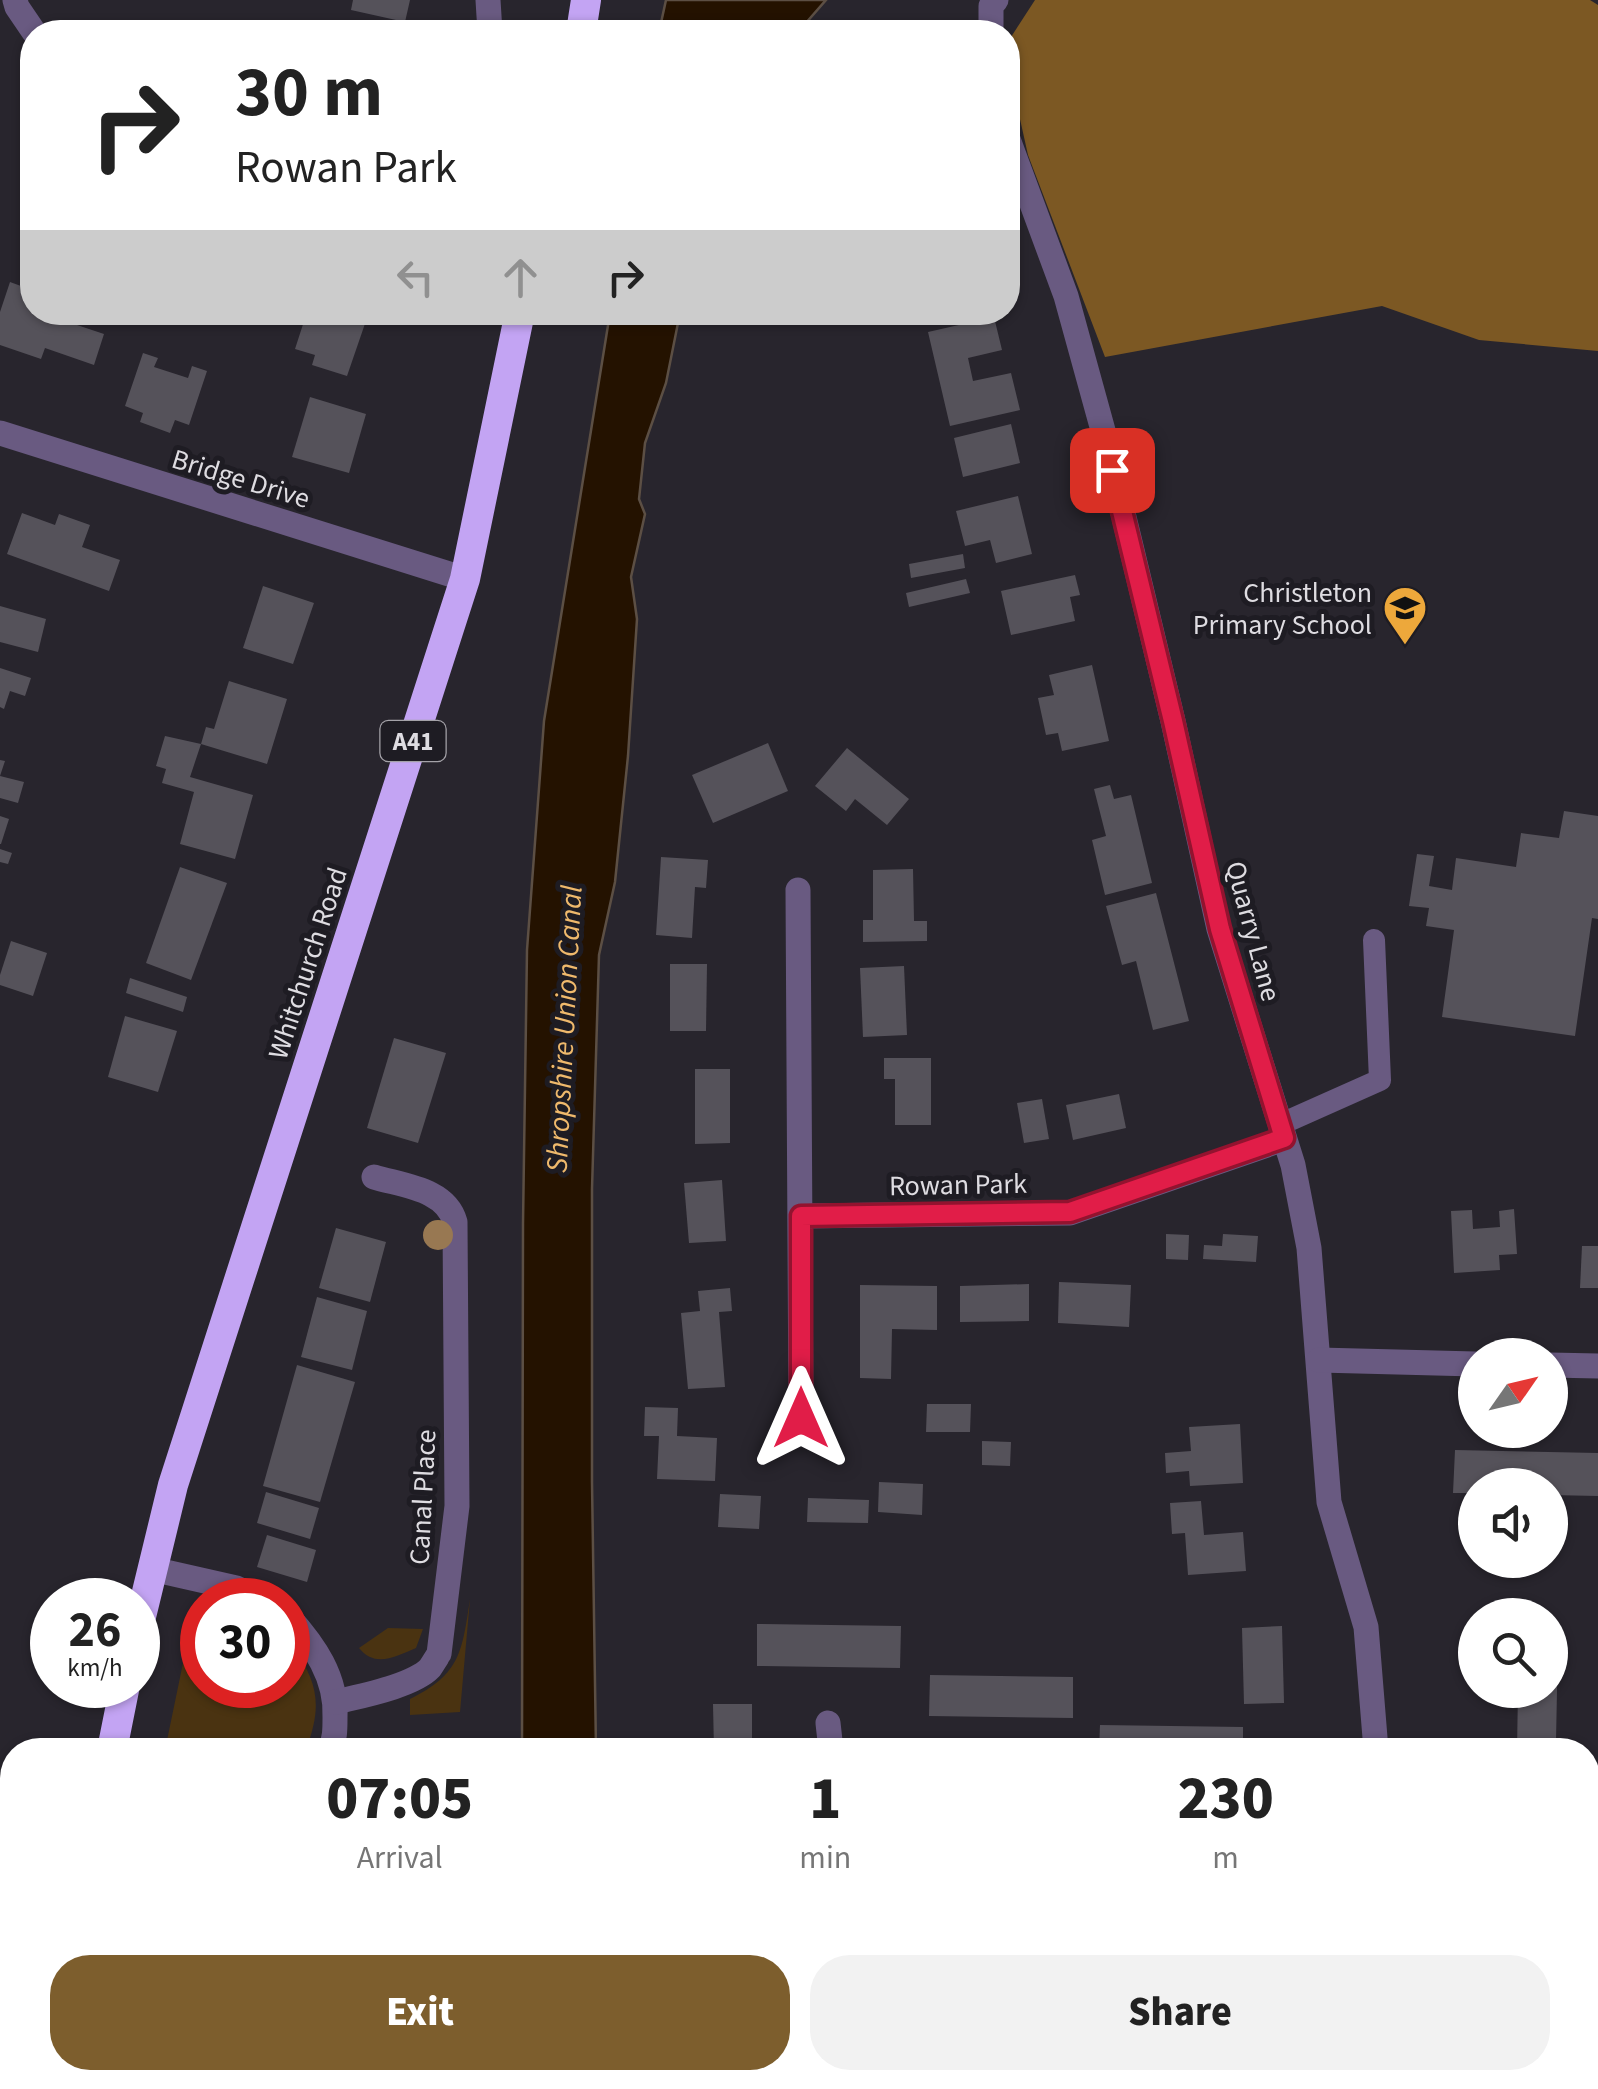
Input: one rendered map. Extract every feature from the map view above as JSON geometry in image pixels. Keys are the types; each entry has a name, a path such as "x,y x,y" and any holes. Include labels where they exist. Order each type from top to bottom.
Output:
{"highway":[{"name":"Whitchurch Road","path":"150,1578 172,1485 465,579 517,325"},
{"path":"114,1738 120,1708"}],"street":[{"name":"Quarry Lane","path":"1020,172 1066,296 1104,434 1220,929 1293,1165 1309,1248 1329,1502 1366,1627 1375,1738"},
{"name":"Bridge Drive","path":"0,433 465,579"},
{"path":"798,890 801,1418"},
{"name":"Rowan Park","path":"801,1216 1070,1212 1282,1132"},
{"name":"Canal Place","path":"336,1702 390,1688 430,1668 438,1654 457,1506 455,1222 440,1197 374,1178"},
{"path":"1319,1360 1458,1364"},
{"path":"1568,1365 1598,1366"},
{"path":"152,1569 192,1578"},
{"path":"310,1643 324,1664 336,1702 334,1738"},
{"path":"828,1723 830,1738"}],"lane":[{"path":"1282,1132 1380,1080 1374,940"}],"shaded area":[{"path":"1035,0 1590,0 1598,5 1598,351 1479,340 1382,306 1105,357 1028,155 1020,119 1020,23"},
{"path":"470,1599 460,1712 410,1715 410,1699 440,1680 456,1659"},
{"path":"388,1628 423,1629 416,1648 393,1657 372,1658 359,1648"},
{"path":"310,1677 313,1684 316,1708 309,1738 167,1738 180,1678 180,1708 310,1708"}],"water":[{"path":"666,0 826,0 808,20 662,20"},
{"name":"Shropshire Union Canal","path":"608,325 678,325 666,383 645,443 639,499 645,514 631,577 637,619 628,756 615,882 599,955 592,1189 596,1738 522,1738 527,950 544,721"}],"building":[{"path":"353,0 410,0 405,20 351,10"},
{"path":"10,282 20,286 20,325 77,325 104,334 94,365 45,348 41,359 0,345 0,312"},
{"path":"303,325 365,325 347,376 312,365 315,355 295,349"},
{"path":"959,325 996,325 1002,350 968,358 973,381 1011,373 1020,410 950,426 928,332"},
{"path":"143,353 158,358 154,367 188,378 192,366 207,371 189,425 175,420 170,433 140,422 143,413 125,406"},
{"path":"310,397 366,414 349,473 292,457"},
{"path":"1011,424 1020,463 963,477 954,438"},
{"path":"1018,496 1032,554 996,563 990,540 965,546 956,511"},
{"path":"22,513 55,525 59,514 90,525 82,547 120,560 109,591 7,554"},
{"path":"963,554 965,568 911,578 909,564"},
{"path":"1075,575 1080,595 1070,597 1075,621 1011,635 1001,591"},
{"path":"966,579 970,593 909,607 906,593"},
{"path":"263,586 314,603 293,664 243,648"},
{"path":"0,606 46,619 38,652 0,642"},
{"path":"1092,665 1109,741 1062,751 1058,733 1046,735 1038,698 1054,695 1049,675"},
{"path":"0,668 31,678 25,696 10,691 4,709 0,707"},
{"path":"229,681 287,699 267,764 201,744 206,727 214,729"},
{"path":"165,736 201,744 190,777 253,795 235,859 180,844 194,792 162,783 166,769 156,766"},
{"path":"768,743 788,791 713,823 692,775"},
{"path":"847,748 909,799 887,825 855,799 846,811 815,786"},
{"path":"0,776 24,782 18,803 0,798"},
{"path":"1110,785 1114,799 1131,795 1152,883 1105,895 1092,840 1106,836 1094,789"},
{"path":"1564,811 1598,816 1598,919 1592,918 1575,1036 1442,1017 1454,930 1426,926 1429,908 1409,906 1417,854 1434,856 1429,886 1452,890 1456,858 1516,867 1521,833 1559,838"},
{"path":"0,816 9,819 1,844 0,844"},
{"path":"0,849 12,853 8,864 0,862"},
{"path":"661,857 708,860 706,888 695,887 692,938 656,935"},
{"path":"180,867 227,883 191,980 146,963"},
{"path":"913,869 914,921 927,921 927,941 863,942 863,920 873,920 873,870"},
{"path":"1156,893 1189,1021 1153,1030 1136,961 1122,965 1106,906"},
{"path":"11,941 47,953 33,996 0,985"},
{"path":"670,964 707,964 706,1031 670,1031"},
{"path":"904,966 907,1035 863,1037 860,968"},
{"path":"130,978 187,997 183,1012 126,993"},
{"path":"125,1016 177,1031 158,1092 108,1077"},
{"path":"394,1038 446,1053 418,1143 367,1128"},
{"path":"884,1058 931,1058 931,1125 895,1125 895,1079 884,1079"},
{"path":"695,1069 730,1069 730,1143 695,1144"},
{"path":"1119,1094 1126,1128 1073,1140 1066,1105"},
{"path":"1042,1099 1049,1139 1024,1143 1017,1103"},
{"path":"722,1180 726,1241 689,1243 684,1183"},
{"path":"1514,1209 1517,1254 1499,1255 1500,1270 1454,1273 1451,1211 1472,1210 1473,1229 1500,1227 1499,1211"},
{"path":"336,1228 386,1242 370,1302 319,1288"},
{"path":"1166,1234 1189,1235 1188,1260 1166,1259"},
{"path":"1223,1234 1258,1236 1256,1262 1203,1259 1204,1245 1222,1246"},
{"path":"1582,1246 1598,1246 1598,1288 1580,1288"},
{"path":"1059,1282 1131,1285 1129,1327 1058,1323"},
{"path":"1029,1284 1029,1321 960,1322 960,1286"},
{"path":"860,1285 937,1286 937,1330 892,1329 891,1379 860,1378"},
{"path":"730,1288 732,1311 719,1312 725,1387 688,1389 681,1313 700,1311 698,1291"},
{"path":"317,1297 367,1311 352,1370 301,1357"},
{"path":"297,1365 355,1382 320,1502 263,1486"},
{"path":"927,1404 971,1404 970,1432 926,1432"},
{"path":"645,1407 678,1408 677,1436 717,1438 715,1481 657,1479 659,1436 644,1436"},
{"path":"1240,1424 1243,1483 1190,1486 1189,1471 1166,1473 1165,1453 1191,1451 1189,1427"},
{"path":"982,1441 1011,1442 1010,1466 982,1465"},
{"path":"1455,1450 1598,1453 1598,1496 1568,1495 1568,1468 1458,1468 1458,1493 1453,1493"},
{"path":"879,1482 923,1484 922,1515 878,1512"},
{"path":"266,1492 319,1508 310,1539 257,1523"},
{"path":"720,1494 761,1496 759,1529 718,1527"},
{"path":"808,1498 869,1500 868,1523 807,1522"},
{"path":"1201,1501 1204,1535 1243,1532 1246,1571 1188,1575 1185,1533 1172,1534 1170,1503"},
{"path":"267,1535 316,1550 308,1578 294,1578 257,1567"},
{"path":"757,1624 901,1626 900,1668 757,1666"},
{"path":"1282,1626 1284,1703 1244,1704 1242,1628"},
{"path":"930,1675 1073,1677 1073,1718 929,1716"},
{"path":"713,1704 752,1704 752,1738 714,1738"},
{"path":"1518,1708 1557,1708 1556,1738 1517,1738"},
{"path":"1100,1725 1243,1727 1243,1738 1099,1738"}],"place":[{"name":"Christleton Primary School","path":"1405,646"}],"route":[{"path":"801,1418 801,1216 1070,1212 1284,1138 1220,929 1112,470"}]}
